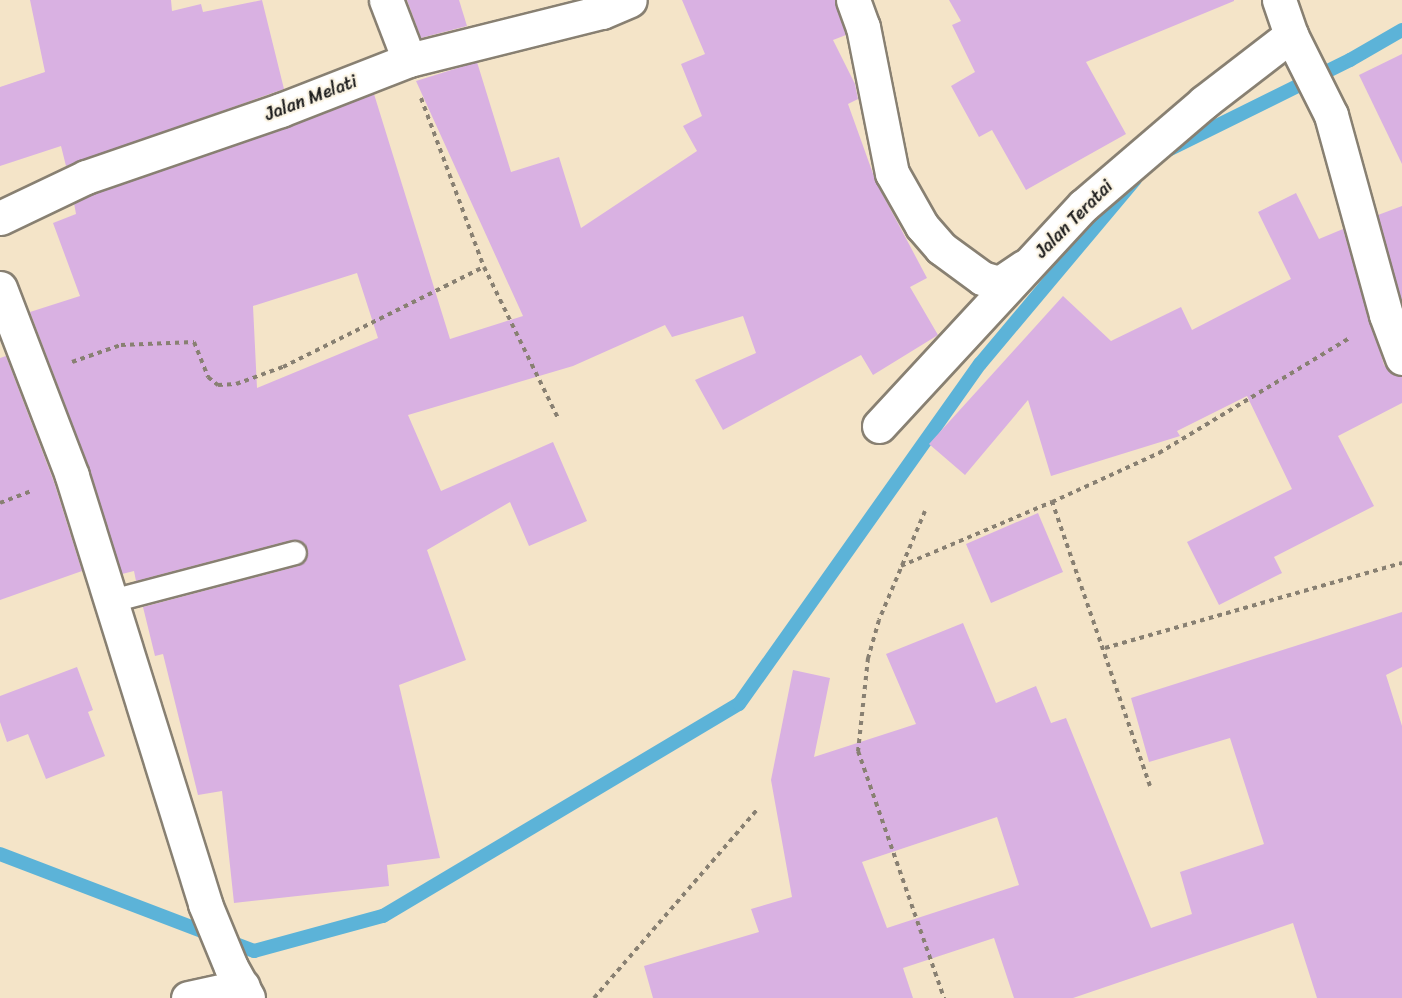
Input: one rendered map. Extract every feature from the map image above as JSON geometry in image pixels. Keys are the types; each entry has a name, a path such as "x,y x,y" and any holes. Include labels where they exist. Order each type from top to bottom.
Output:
{"street":[{"path":"387,0 409,60"},
{"name":"Jalan Melati","path":"0,218 86,177 281,110 409,60 602,12 630,0"},
{"path":"1279,0 1291,35 1309,66 1331,115 1386,315 1402,358"},
{"path":"859,2 892,173 922,226 941,249 982,278 1000,283 1028,265"},
{"name":"Jalan Teratai","path":"879,426 1028,265 1105,186 1291,35"},
{"path":"0,288 72,476 205,904 241,984 188,998"}],"lane":[{"path":"112,601 295,553"}],"path":[{"path":"409,60 484,267 558,418"},
{"path":"33,376 121,345 191,342 198,344 208,377 218,386 236,384 283,367 484,267"},
{"path":"901,566 1052,502 1159,453 1386,315"},
{"path":"1052,502 1106,648 1150,786"},
{"path":"925,511 901,566 868,658 858,751 944,998"},
{"path":"1106,648 1402,563"},
{"path":"594,998 757,810"}],"building":[{"path":"30,0 171,0 172,11 201,4 203,12 262,0 284,89 66,166 61,146 0,166 0,87 45,72"},
{"path":"407,0 459,0 467,26 421,38"},
{"path":"682,0 835,0 846,35 833,40 855,84 858,99 848,104 876,182 927,278 910,287 938,335 873,375 861,355 723,430 695,380 756,353 743,316 672,337 665,325 573,366 408,415 441,491 553,442 587,521 529,546 510,502 427,550 466,660 399,685 440,858 387,865 389,886 234,903 222,791 198,795 163,654 155,656 143,607 298,566 305,562 308,550 304,543 292,540 136,581 134,571 122,574 90,470 30,312 80,296 53,223 76,214 74,203 93,194 374,94 450,339 523,316 416,81 477,62 511,172 559,157 581,228 697,151 683,126 702,116 681,64 705,54","holes":["357,273 378,338 257,388 253,306"]},
{"path":"949,0 1234,1 1086,62 1126,134 1026,190 992,130 979,137 951,86 975,72 952,25 961,21"},
{"path":"1402,54 1402,164 1359,75"},
{"path":"1296,193 1319,239 1343,229 1384,365 1391,373 1402,376 1402,403 1338,436 1374,506 1274,557 1282,573 1219,605 1187,542 1292,489 1247,396 1177,431 1180,436 1051,476 1028,400 965,475 929,444 1063,296 1111,341 1181,307 1192,330 1291,279 1258,212"},
{"path":"1402,206 1402,302 1378,215"},
{"path":"6,356 54,482 82,571 0,600 0,358"},
{"path":"1038,513 1063,572 991,603 966,544"},
{"path":"1402,612 1402,667 1386,675 1402,726 1402,998 1317,998 1293,923 1073,998 1014,998 994,938 903,968 913,998 653,998 644,966 759,932 751,909 792,897 771,780 793,670 830,678 814,757 916,724 886,654 963,623 996,703 1036,686 1051,723 1066,718 1151,928 1192,914 1180,872 1264,844 1230,738 1149,762 1131,698","holes":["997,817 1019,885 887,928 862,862"]},
{"path":"77,667 93,710 88,712 105,756 46,779 28,734 7,742 0,722 0,696"}],"waterway":[{"path":"1164,152 1350,60 1402,30"},
{"path":"0,854 254,951 383,916 739,704 980,364 1135,179"}]}
